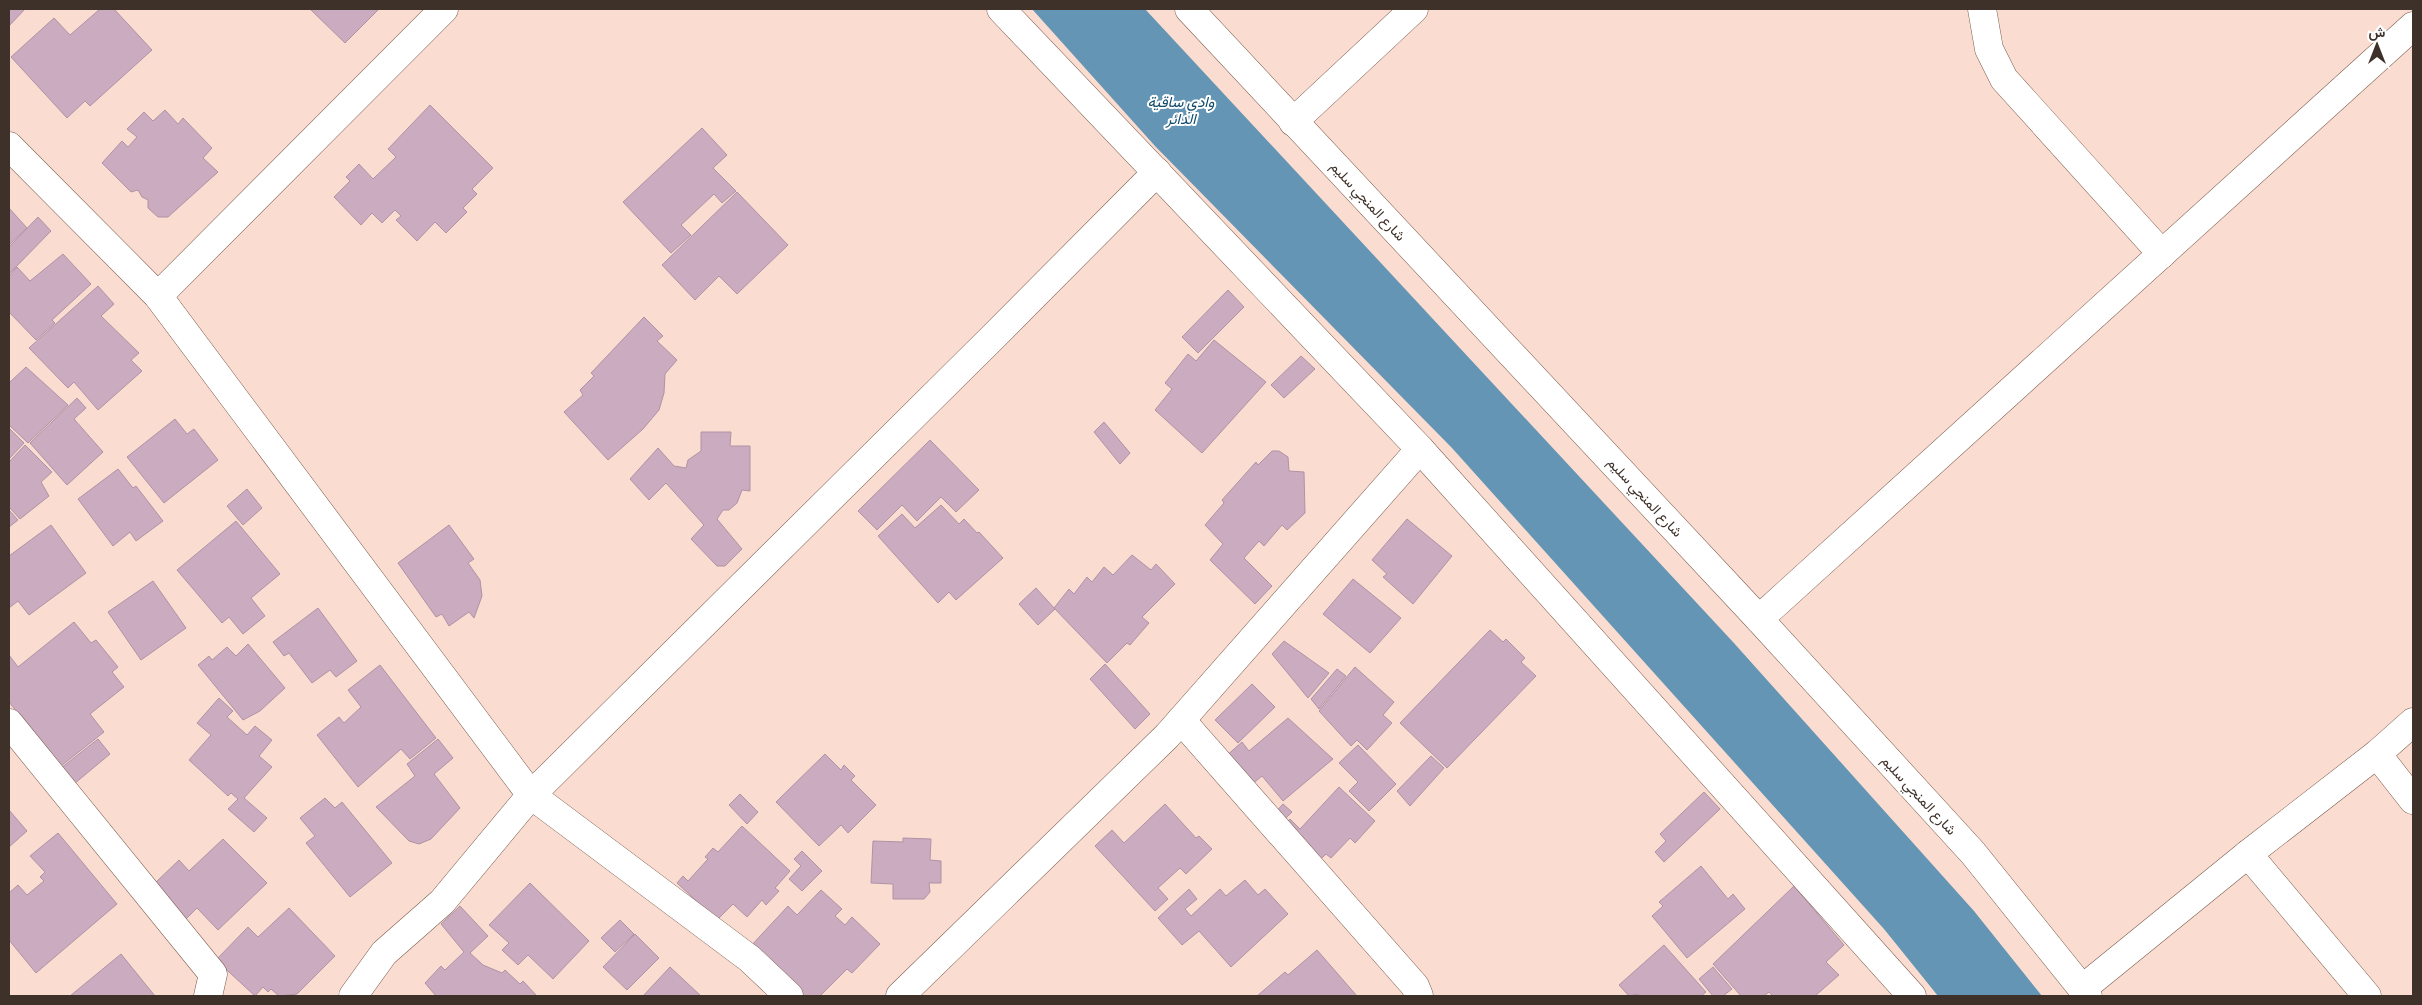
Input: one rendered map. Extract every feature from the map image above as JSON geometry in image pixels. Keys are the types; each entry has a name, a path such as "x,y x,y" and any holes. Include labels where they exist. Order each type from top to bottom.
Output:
{"street":[{"path":"158,296 444,9"},
{"path":"1001,9 1420,449 1725,785 1912,996"},
{"name":"شارع المنجي سليم","path":"1189,9 1758,618 1973,854 2085,992"},
{"path":"1294,122 1414,9"},
{"path":"1982,9 1988,50 2004,79 2162,254"},
{"path":"1758,618 2413,26"},
{"path":"9,146 158,296 531,795 750,959 789,996"},
{"path":"353,996 384,953 442,902 531,795 1157,172"},
{"path":"900,996 1182,720 1420,449"},
{"path":"1182,720 1415,986 1419,996"},
{"path":"2085,992 2248,854 2377,754 2413,722"},
{"path":"9,724 213,974 208,996"},
{"path":"2377,754 2413,800"},
{"path":"2248,854 2367,996"}],"water":[{"name":"وادي ساقية الدائر","path":"1032,9 1145,9 1733,642 1974,911 2042,996 1938,996 1884,929 1452,448 1155,146"}],"building":[{"path":"9,9 25,9 9,26"},
{"path":"100,9 114,9 152,50 90,106 85,101 67,118 11,57 54,18 70,35"},
{"path":"310,9 379,9 345,43"},
{"path":"430,105 493,168 472,189 477,194 463,208 467,212 446,233 435,222 417,241 396,220 401,216 395,210 382,223 372,213 361,225 334,197 350,181 346,177 359,164 373,179 396,157 388,149"},
{"path":"165,110 178,124 183,118 212,148 203,158 218,172 168,217 158,217 148,208 148,200 142,197 138,190 131,192 102,163 122,141 128,147 137,137 127,129 144,112 153,121"},
{"path":"702,128 727,155 713,168 736,191 722,203 714,194 681,225 691,235 671,253 623,202"},
{"path":"737,192 788,245 737,294 719,276 695,300 662,265"},
{"path":"9,208 27,228 9,245"},
{"path":"38,217 51,231 9,274 9,247"},
{"path":"63,254 91,284 52,320 55,323 36,340 9,312 9,276 17,267 30,281"},
{"path":"98,286 114,304 101,316 139,353 131,360 142,371 98,410 74,382 68,388 29,348"},
{"path":"1228,290 1244,307 1198,353 1182,337"},
{"path":"644,317 663,336 657,341 677,360 665,374 664,393 659,410 643,429 608,460 564,412 583,395 580,390 594,376 591,373"},
{"path":"1214,340 1266,382 1202,453 1155,410 1172,389 1165,383 1188,354 1196,361"},
{"path":"1301,356 1315,369 1284,398 1271,385"},
{"path":"26,367 68,405 28,443 9,425 9,383"},
{"path":"77,398 86,408 74,419 103,452 67,485 30,443"},
{"path":"175,419 187,434 194,429 218,460 164,503 127,457"},
{"path":"1104,422 1130,453 1120,464 1094,432"},
{"path":"9,428 24,443 9,459"},
{"path":"701,432 731,432 730,446 750,446 750,491 742,490 737,503 729,510 723,510 717,519 742,549 725,566 717,566 691,539 704,525 666,483 649,500 630,479 658,448 674,466 686,468 688,460 701,451"},
{"path":"930,440 979,490 956,512 941,497 917,521 902,505 877,530 858,511"},
{"path":"25,445 52,472 41,482 49,496 20,519 9,507 9,462"},
{"path":"1272,451 1279,451 1288,457 1289,471 1304,472 1305,513 1287,530 1282,525 1264,546 1259,541 1244,558 1272,586 1255,604 1210,560 1223,544 1205,525 1224,503 1222,500 1256,462 1258,465"},
{"path":"118,469 133,488 136,486 163,521 136,541 130,532 113,546 78,499"},
{"path":"247,489 262,508 243,525 227,506"},
{"path":"941,505 959,524 964,519 1003,558 956,600 949,592 938,603 878,536 902,514 915,528"},
{"path":"9,510 18,520 9,527"},
{"path":"1407,519 1452,556 1413,604 1383,577 1387,574 1372,560"},
{"path":"236,521 280,574 251,598 265,616 243,634 229,617 222,623 177,570"},
{"path":"51,525 86,573 29,615 18,601 9,608 9,556"},
{"path":"449,525 474,559 468,563 480,580 482,596 474,618 469,612 449,626 442,614 436,617 398,563"},
{"path":"1132,555 1151,570 1156,564 1175,584 1142,617 1149,623 1130,645 1127,643 1107,663 1054,608 1069,589 1074,594 1087,577 1092,582 1104,567 1113,575"},
{"path":"1353,579 1401,618 1370,653 1323,614"},
{"path":"153,581 186,628 141,660 108,612"},
{"path":"1036,588 1055,609 1038,625 1019,604"},
{"path":"318,608 357,661 336,677 330,670 312,683 289,653 284,656 273,642"},
{"path":"74,622 91,643 96,640 118,667 112,672 124,687 90,714 104,732 61,766 9,702 9,655 18,667"},
{"path":"1490,630 1503,642 1506,639 1525,658 1521,662 1536,676 1447,768 1400,723"},
{"path":"1284,641 1329,673 1308,698 1272,654"},
{"path":"248,644 285,688 260,711 243,720 198,665 209,656 212,660 227,647 236,656"},
{"path":"1105,664 1150,714 1135,729 1090,679"},
{"path":"380,665 436,738 410,759 401,749 358,787 317,735 339,717 344,723 361,707 348,690"},
{"path":"1355,667 1394,702 1383,715 1392,723 1367,750 1357,740 1351,746 1319,711"},
{"path":"1337,669 1346,676 1319,709 1311,699"},
{"path":"1252,684 1275,707 1238,743 1215,720"},
{"path":"219,698 233,711 227,717 247,735 255,726 272,740 259,756 272,767 244,798 267,818 254,832 228,809 238,799 231,793 228,796 189,760 211,735 197,723"},
{"path":"1288,718 1333,759 1283,801 1262,776 1250,786 1225,757 1242,742 1249,751"},
{"path":"98,739 110,754 74,784 61,768"},
{"path":"438,739 453,758 434,774 460,808 431,839 419,844 409,841 376,807 415,776 407,764"},
{"path":"1358,745 1396,784 1369,811 1349,791 1358,782 1339,763"},
{"path":"825,754 841,770 844,765 855,776 851,780 876,805 848,833 841,825 819,846 776,802"},
{"path":"1431,756 1444,768 1410,806 1397,791"},
{"path":"1339,787 1375,821 1355,843 1350,838 1331,858 1326,854 1319,861 1283,827 1290,819 1300,829"},
{"path":"1704,792 1720,809 1664,862 1655,852 1666,841 1660,834"},
{"path":"740,794 758,812 747,824 729,805"},
{"path":"325,798 335,808 342,802 392,863 350,897 306,843 315,836 300,818"},
{"path":"1165,804 1196,838 1199,836 1212,849 1186,874 1180,868 1158,888 1168,899 1155,911 1095,846 1112,830 1124,843"},
{"path":"1283,804 1292,812 1279,825 1271,817"},
{"path":"9,810 27,831 9,847"},
{"path":"742,826 790,871 775,888 779,891 766,905 762,900 747,917 733,904 717,920 677,883 683,876 688,881 708,859 705,857 713,848 718,852"},
{"path":"58,833 117,904 36,973 9,940 9,893 18,885 27,895 44,881 40,877 45,872 30,856"},
{"path":"903,838 931,839 930,860 941,861 941,883 929,883 930,892 924,899 893,899 893,884 871,883 873,841 903,842"},
{"path":"223,839 267,883 218,930 197,908 186,919 153,885 179,860 189,871"},
{"path":"802,851 822,871 802,891 789,879 801,866 794,859"},
{"path":"1701,866 1728,899 1733,894 1745,909 1687,958 1652,916 1663,906 1659,902"},
{"path":"1245,880 1258,895 1265,889 1288,914 1231,967 1199,931 1182,945 1158,918 1189,889 1197,899 1185,909 1191,916 1220,889 1226,896"},
{"path":"530,883 589,941 553,979 528,955 518,965 502,950 509,943 489,925"},
{"path":"1794,886 1844,945 1826,962 1839,975 1815,996 1773,996 1769,992 1764,996 1741,996 1713,964"},
{"path":"821,890 842,909 835,916 845,925 852,917 880,944 852,973 847,969 820,996 800,996 749,948 788,906 797,915"},
{"path":"460,906 488,936 470,953 483,965 502,973 505,970 520,984 523,981 537,996 436,996 425,983 441,966 445,970 464,952 441,924"},
{"path":"289,908 335,956 297,994 279,996 271,989 268,992 263,987 255,996 216,960 248,927 258,937"},
{"path":"620,920 634,934 615,952 601,938"},
{"path":"635,934 659,958 627,990 603,967"},
{"path":"1664,945 1706,992 1701,996 1640,996 1638,994 1629,996 1619,985"},
{"path":"1317,950 1357,996 1257,996 1285,972 1288,975"},
{"path":"121,954 155,996 70,996"},
{"path":"670,967 701,996 643,996"},
{"path":"1713,967 1732,989 1723,996 1713,996 1699,979"}]}
